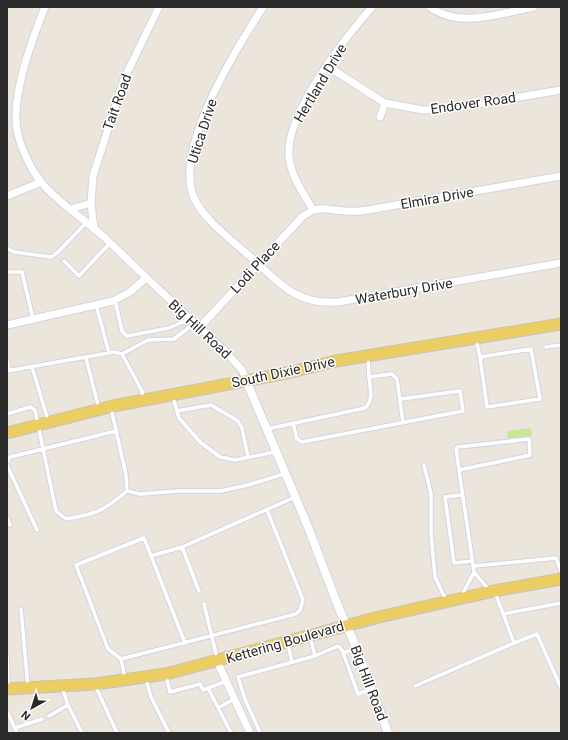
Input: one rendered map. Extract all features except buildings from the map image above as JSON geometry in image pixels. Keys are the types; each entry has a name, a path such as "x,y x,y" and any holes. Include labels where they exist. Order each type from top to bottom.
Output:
{"main road":[{"name":"South Dixie Drive","path":"7,433 144,399 336,361 561,324"},
{"name":"Kettering Boulevard","path":"8,689 95,684 146,678 217,661 345,625 446,601 561,580"}],"street":[{"name":"Big Hill Road","path":"45,7 26,60 19,93 16,120 24,152 41,182 110,243 195,323 242,370 286,473 345,625 356,648 388,733"},
{"name":"Tait Road","path":"94,229 91,203 93,176 111,115 124,80 159,7"},
{"name":"Utica Drive","path":"258,264 206,215 199,206 191,188 189,167 193,148 216,88 263,7"},
{"name":"Hertland Drive","path":"313,210 294,175 289,159 289,147 292,130 300,112 327,66 372,7"},
{"path":"430,7 450,17 467,19 534,7"},
{"name":"Endover Road","path":"327,66 385,103 402,107 434,110 561,90"},
{"path":"380,117 385,103"},
{"name":"Elmira Drive","path":"313,210 326,208 346,211 368,210 561,176"},
{"path":"7,196 41,182"},
{"path":"71,209 91,203"},
{"name":"Lodi Place","path":"195,323 258,264 302,217 313,210"},
{"name":"Waterbury Drive","path":"258,264 295,295 306,300 328,303 561,263"},
{"path":"7,325 115,300 130,292 146,278"},
{"path":"217,661 250,733"}],"lane":[{"path":"7,248 14,252 51,257 57,253 86,222"},
{"path":"64,261 79,276 110,243"},
{"path":"7,272 22,272 33,319"},
{"path":"115,300 122,331 127,336 195,323"},
{"path":"96,305 109,353"},
{"path":"7,359 8,371 114,352 122,354 148,340 174,339 195,323"},
{"path":"476,338 488,406 540,399 531,349 480,357"},
{"path":"546,347 561,345"},
{"path":"122,354 142,390 144,399"},
{"path":"266,429 365,408 370,402 371,397 368,356"},
{"path":"86,358 99,410"},
{"path":"32,367 44,424 43,448 56,511 62,518 66,519 89,515 106,509 127,491"},
{"path":"370,377 392,374 396,379 401,399 403,422"},
{"path":"292,423 297,439 302,442 392,426 403,422 463,411 460,391 401,399"},
{"path":"172,394 179,418 200,442 220,457 234,460 276,451"},
{"path":"177,411 211,405 238,421 242,428 248,457"},
{"path":"7,414 30,407 35,410 44,424"},
{"path":"110,407 126,475 127,491"},
{"path":"7,462 10,458 43,448 116,431"},
{"path":"459,470 526,456 530,454 529,439 456,448 462,495 474,566 474,572 461,598"},
{"path":"7,465 37,530"},
{"path":"424,465 431,494 431,533 435,577 446,601"},
{"path":"127,491 140,494 180,491 221,492 286,473"},
{"path":"462,495 445,497 454,563 473,561"},
{"path":"151,556 182,547 296,498"},
{"path":"121,659 296,614 300,610 303,600 267,510"},
{"path":"7,518 10,524"},
{"path":"126,681 121,659 108,649 76,565 144,538 185,643"},
{"path":"182,547 200,591"},
{"path":"474,566 556,558 561,571"},
{"path":"474,572 492,592 503,614 514,643"},
{"path":"503,614 561,603"},
{"path":"204,604 217,661"},
{"path":"21,609 28,688"},
{"path":"415,686 537,634 561,688"},
{"path":"309,635 316,656"},
{"path":"287,642 292,662"},
{"path":"260,733 238,677 316,656 338,646 343,653 358,694 372,689"},
{"path":"343,653 356,648"},
{"path":"7,655 8,689"},
{"path":"166,674 170,692 200,684 203,690 227,682"},
{"path":"146,678 151,697 169,733"},
{"path":"95,684 117,733"},
{"path":"230,689 240,684"},
{"path":"62,686 68,705 82,733"},
{"path":"208,688 231,733"},
{"path":"218,708 234,699"},
{"path":"49,716 68,705"},
{"path":"7,711 17,733"},
{"path":"244,719 252,715"},
{"path":"15,728 42,719"}],"green space":[{"path":"531,428 532,436 508,439 507,431"}]}
